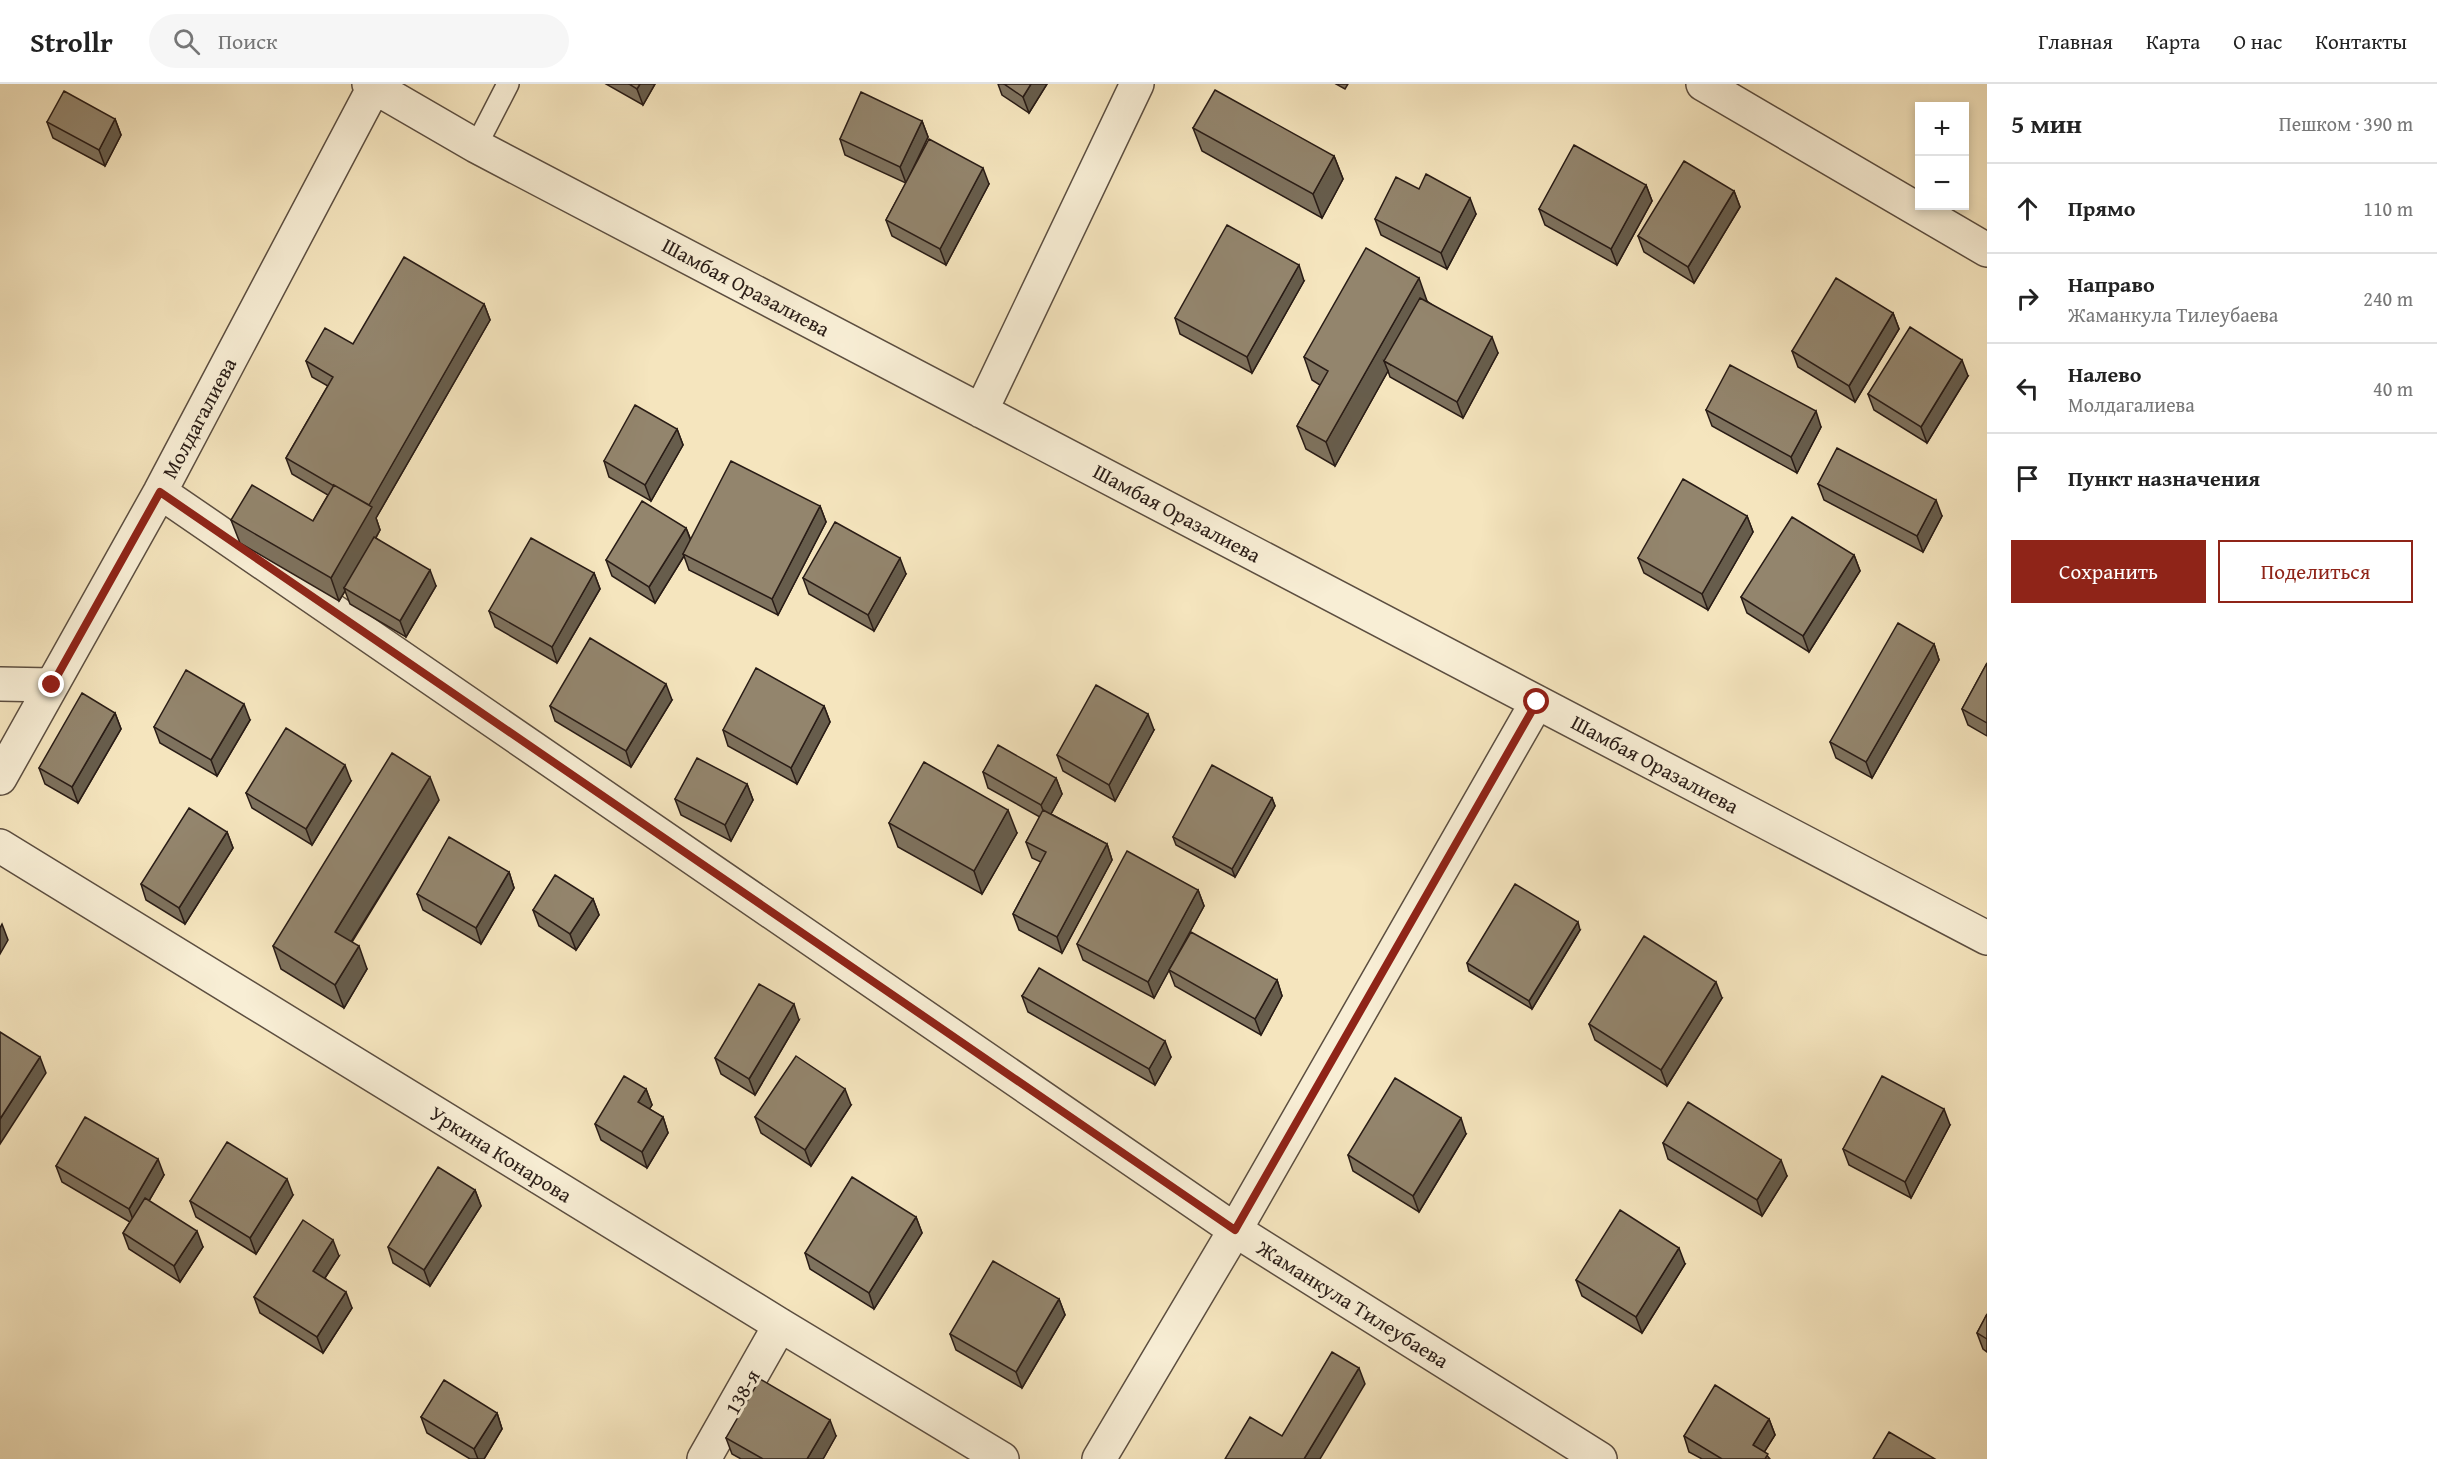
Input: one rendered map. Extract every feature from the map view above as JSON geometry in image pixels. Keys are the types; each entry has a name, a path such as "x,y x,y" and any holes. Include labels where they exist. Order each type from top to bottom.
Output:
{"street":[{"path":"981,411 1137,84"},
{"path":"1703,84 1987,250"},
{"name":"Шамбая Оразалиева","path":"371,85 476,146 1987,938"},
{"name":"Молдагалиева","path":"0,778 160,492 371,85"},
{"name":"Жаманкула Тилеубаева","path":"160,492 1235,1230 1600,1459"},
{"path":"0,684 52,685"},
{"path":"1099,1459 1235,1230 1537,702"},
{"name":"Уркина Конарова","path":"0,846 1002,1459"},
{"name":"138-я","path":"704,1459 780,1325"}],"lane":[{"path":"476,146 508,84"}],"building":[{"path":"629,84 640,84 637,89"},
{"path":"1004,84 1031,84 1023,97"},
{"path":"1215,90 1334,156 1313,194 1193,128"},
{"path":"64,91 115,119 99,150 47,122"},
{"path":"861,92 922,121 900,167 840,139"},
{"path":"929,139 983,168 940,249 886,220"},
{"path":"1574,145 1646,185 1611,249 1539,209"},
{"path":"1684,161 1734,191 1688,267 1638,236"},
{"path":"1426,174 1470,198 1441,253 1375,219 1396,177 1419,189"},
{"path":"1227,225 1299,265 1247,357 1175,318"},
{"path":"1366,248 1419,278 1326,442 1297,426 1328,371 1304,357"},
{"path":"404,257 484,304 369,505 286,458 333,377 306,361 325,328 353,344"},
{"path":"1836,278 1893,313 1849,386 1792,351"},
{"path":"1420,298 1492,337 1457,402 1384,361"},
{"path":"1910,327 1962,360 1921,427 1868,394"},
{"path":"1730,365 1816,411 1791,457 1706,410"},
{"path":"635,405 677,429 645,485 604,461"},
{"path":"1837,448 1936,500 1917,536 1818,484"},
{"path":"731,461 820,506 772,599 683,554"},
{"path":"1683,479 1747,516 1702,594 1638,558"},
{"path":"252,485 313,521 334,485 372,507 331,578 231,520"},
{"path":"642,501 686,528 649,587 606,560"},
{"path":"1792,517 1854,555 1803,636 1741,597"},
{"path":"835,522 900,558 868,615 803,578"},
{"path":"374,537 430,570 400,621 344,588"},
{"path":"531,538 594,573 552,647 489,611"},
{"path":"1898,623 1934,644 1866,762 1830,742"},
{"path":"590,638 666,684 626,751 550,706"},
{"path":"1987,663 1987,723 1962,709"},
{"path":"756,668 824,706 791,768 723,730"},
{"path":"186,670 244,704 211,760 154,727"},
{"path":"1096,685 1148,714 1109,785 1057,755"},
{"path":"82,693 115,713 72,787 39,768"},
{"path":"286,728 345,765 306,829 246,793"},
{"path":"998,745 1056,778 1041,805 983,772"},
{"path":"392,753 430,777 335,932 359,946 335,985 273,946"},
{"path":"697,758 747,784 725,825 675,799"},
{"path":"924,762 1008,810 974,871 889,823"},
{"path":"1212,765 1272,798 1232,869 1173,837"},
{"path":"189,808 227,832 179,908 141,884"},
{"path":"1043,810 1107,844 1057,937 1013,914 1046,852 1026,842"},
{"path":"449,837 509,872 476,928 417,894"},
{"path":"1127,851 1198,890 1148,982 1077,944"},
{"path":"555,875 593,899 570,934 533,910"},
{"path":"1515,884 1578,922 1529,1001 1467,963"},
{"path":"1191,932 1277,980 1255,1019 1169,970"},
{"path":"1644,936 1716,982 1661,1070 1589,1024"},
{"path":"1039,968 1165,1041 1149,1069 1022,996"},
{"path":"759,984 794,1004 749,1079 715,1058"},
{"path":"0,1032 40,1057 0,1119"},
{"path":"796,1056 845,1089 805,1150 755,1117"},
{"path":"624,1076 646,1089 638,1102 663,1117 642,1152 595,1124"},
{"path":"1882,1076 1944,1109 1905,1182 1843,1149"},
{"path":"1395,1078 1461,1118 1413,1196 1348,1155"},
{"path":"1688,1102 1781,1160 1757,1200 1663,1143"},
{"path":"85,1117 158,1159 129,1209 56,1166"},
{"path":"227,1142 287,1179 250,1238 190,1201"},
{"path":"438,1167 475,1190 424,1270 388,1247"},
{"path":"852,1177 916,1217 869,1293 805,1253"},
{"path":"145,1198 197,1231 174,1266 123,1233"},
{"path":"1620,1210 1679,1248 1636,1317 1576,1280"},
{"path":"303,1220 333,1240 313,1271 346,1292 317,1337 254,1297"},
{"path":"993,1261 1059,1299 1016,1372 950,1334"},
{"path":"1987,1314 1987,1339 1977,1333"},
{"path":"1332,1352 1359,1368 1304,1459 1225,1459 1250,1417 1282,1436"},
{"path":"760,1379 830,1420 807,1459 763,1459 726,1438"},
{"path":"444,1380 497,1413 474,1449 421,1417"},
{"path":"1715,1385 1769,1419 1753,1445 1768,1454 1765,1459 1722,1459 1684,1436"},
{"path":"1889,1432 1935,1459 1873,1459"}],"route":[{"path":"52,685 160,492 1235,1230 1537,702"}]}
